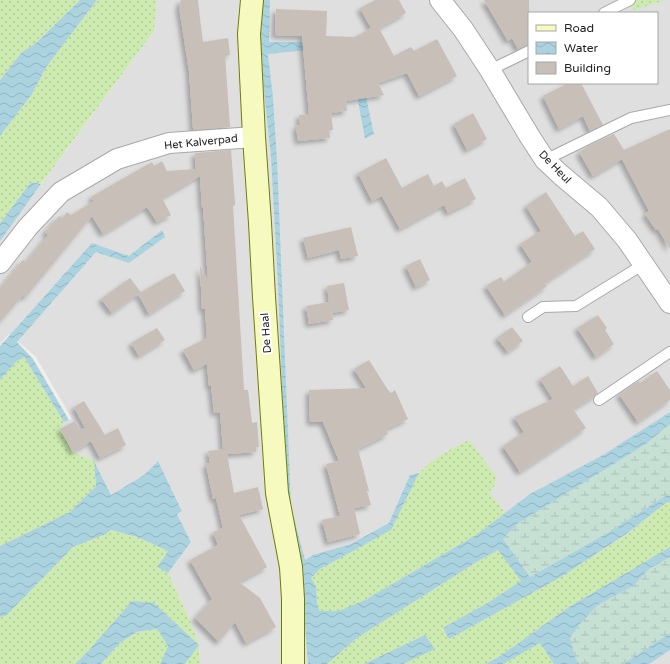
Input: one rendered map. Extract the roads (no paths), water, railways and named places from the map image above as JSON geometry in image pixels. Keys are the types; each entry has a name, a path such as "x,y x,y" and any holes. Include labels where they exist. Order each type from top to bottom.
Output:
{"street":[{"name":"De Haal","path":"252,0 249,34 254,137 277,493 291,566 293,599 293,664"},
{"name":"De Heul","path":"440,0 463,29 490,70 530,137 546,160 560,175 599,207 628,240 670,303"},
{"name":"Het Kalverpad","path":"0,263 28,227 61,192 117,159 169,143 254,137"}],"lane":[{"path":"606,12 630,0"},
{"path":"490,70 528,51"},
{"path":"546,160 631,118 670,110"},
{"path":"528,317 543,307 576,306 644,264"},
{"path":"599,400 670,352"}],"water":[{"path":"80,0 97,0 47,66 32,94 0,136 0,80 21,53 36,43"},
{"path":"261,0 270,0 269,42 354,42 374,134 365,139 348,46 268,54 273,98 277,160 291,507 305,560 313,555 351,544 389,523 410,475 419,473 391,530 320,569 311,578 316,587 317,605 320,611 339,611 365,600 476,535 530,494 603,455 670,412 670,424 646,444 517,524 503,539 530,577 611,531 665,496 670,496 670,502 667,502 629,532 561,577 449,639 443,628 489,602 521,581 498,550 357,638 327,664 308,664 300,561 289,520 285,470 278,284 271,157 258,35"},
{"path":"31,182 41,184 0,241 0,223"},
{"path":"162,230 165,237 129,263 96,252 17,342 33,359 69,420 64,422 24,357 16,362 0,380 0,346 92,243 129,256"},
{"path":"94,461 111,495 144,475 158,461 182,511 177,514 191,542 168,573 157,567 168,551 137,537 111,530 106,534 73,547 6,616 0,617 0,546 70,512 96,486"},
{"path":"670,547 670,557 649,569 633,586 598,605 579,625 570,638 575,657 579,664 554,664 540,643 503,664 486,664 503,654 569,607"},
{"path":"132,601 154,603 199,645 185,664 160,664 168,646 157,629 137,632 120,643 101,664 75,664 88,651"},
{"path":"670,633 670,650 649,664 623,664"},
{"path":"425,635 435,649 403,664 364,664"}]}
